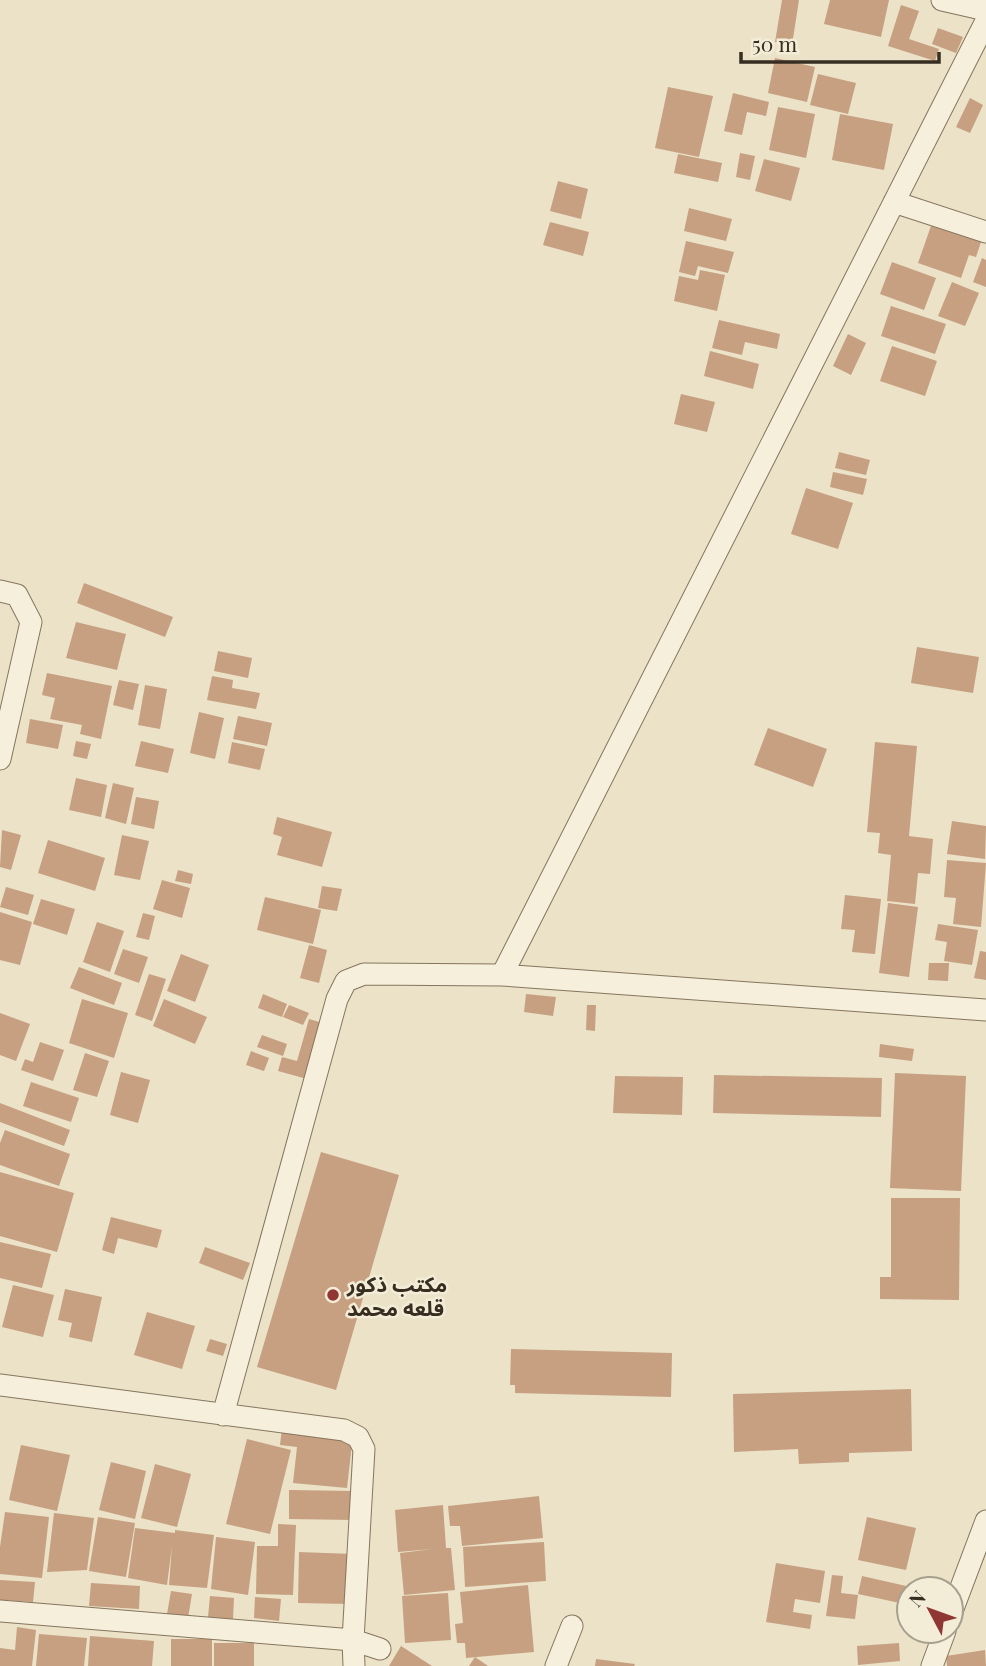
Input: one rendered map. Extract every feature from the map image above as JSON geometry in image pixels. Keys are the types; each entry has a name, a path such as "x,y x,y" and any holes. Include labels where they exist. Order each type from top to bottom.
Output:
{"street":[{"path":"942,0 986,10"},
{"path":"502,975 986,21"},
{"path":"894,202 986,232"},
{"path":"0,591 17,596 31,622 0,759"},
{"path":"223,1415 337,999 346,981 364,974 502,975 986,1010"},
{"path":"0,1385 344,1430 359,1437 364,1448 353,1640 354,1666"},
{"path":"965,1577 986,1521"},
{"path":"0,1611 353,1640 380,1649"},
{"path":"556,1666 572,1626"},
{"path":"932,1666 940,1645"}],"building":[{"path":"782,0 799,0 792,45 775,42"},
{"path":"830,0 889,0 881,37 824,24"},
{"path":"901,5 919,11 909,39 939,49 935,61 888,46"},
{"path":"938,28 963,37 956,53 932,44"},
{"path":"775,58 815,67 807,102 768,93"},
{"path":"818,74 856,83 848,114 810,105"},
{"path":"668,87 713,96 699,157 655,148"},
{"path":"733,93 769,102 766,116 747,112 742,135 724,131"},
{"path":"970,98 983,105 970,133 956,127"},
{"path":"778,107 815,114 806,158 769,150"},
{"path":"840,114 893,124 884,170 832,160"},
{"path":"740,153 755,156 750,180 736,177"},
{"path":"678,154 722,163 718,182 674,173"},
{"path":"764,159 800,168 791,201 755,191"},
{"path":"558,181 588,189 581,219 550,211"},
{"path":"689,208 732,219 726,241 684,231"},
{"path":"550,222 589,232 583,256 543,245"},
{"path":"931,226 981,242 976,257 969,255 961,278 918,263"},
{"path":"686,241 734,252 728,273 698,266 695,276 679,272"},
{"path":"982,258 986,260 986,287 973,282"},
{"path":"892,262 936,278 924,310 880,294"},
{"path":"700,270 725,275 717,311 674,301 679,276 698,280"},
{"path":"952,282 979,293 965,326 938,316"},
{"path":"891,306 946,324 935,354 881,336"},
{"path":"719,320 780,334 777,349 745,342 742,355 712,348"},
{"path":"848,334 866,343 851,375 833,366"},
{"path":"892,346 937,361 925,396 880,381"},
{"path":"710,351 759,364 753,389 704,376"},
{"path":"681,394 715,402 707,432 674,424"},
{"path":"839,452 870,460 866,475 835,468"},
{"path":"833,472 867,479 863,495 830,487"},
{"path":"806,488 853,503 838,549 791,534"},
{"path":"84,583 173,617 165,637 77,603"},
{"path":"76,622 126,634 117,670 66,658"},
{"path":"917,647 979,657 973,693 911,683"},
{"path":"218,651 252,658 248,678 214,671"},
{"path":"47,673 112,686 101,739 80,734 82,725 50,719 55,698 42,695"},
{"path":"212,676 233,680 232,688 260,693 256,709 207,700"},
{"path":"119,680 139,684 133,710 113,705"},
{"path":"145,685 167,689 160,729 138,725"},
{"path":"199,712 224,718 215,759 190,753"},
{"path":"238,716 272,723 267,746 233,739"},
{"path":"30,719 63,725 58,749 26,743"},
{"path":"768,728 827,749 813,787 754,765"},
{"path":"76,741 91,744 87,759 73,756"},
{"path":"141,741 174,749 168,773 135,766"},
{"path":"232,742 265,749 260,770 228,763"},
{"path":"875,742 917,746 909,836 933,839 930,874 918,873 915,904 887,901 891,855 878,853 880,833 867,832"},
{"path":"76,778 107,785 101,817 69,810"},
{"path":"113,783 134,788 126,824 105,818"},
{"path":"136,797 159,801 154,829 131,824"},
{"path":"277,817 332,832 322,867 277,855 282,837 273,834"},
{"path":"952,821 986,826 985,859 947,854"},
{"path":"2,830 21,835 11,870 0,867"},
{"path":"122,835 149,841 140,880 114,875"},
{"path":"48,840 105,858 95,891 38,873"},
{"path":"947,860 986,863 981,927 953,924 956,898 944,897"},
{"path":"178,870 193,874 191,884 175,881"},
{"path":"162,880 190,888 182,918 153,909"},
{"path":"322,886 342,889 337,911 318,908"},
{"path":"6,887 34,895 28,915 0,907"},
{"path":"845,895 881,899 875,954 852,952 855,930 841,929"},
{"path":"265,897 321,910 313,944 257,930"},
{"path":"41,899 75,909 67,935 33,924"},
{"path":"888,903 918,907 909,977 879,973"},
{"path":"0,912 32,922 20,965 0,960"},
{"path":"143,913 155,916 149,940 136,937"},
{"path":"97,922 124,931 110,972 83,962"},
{"path":"938,924 978,930 972,965 944,961 947,942 935,940"},
{"path":"309,945 327,950 319,983 300,978"},
{"path":"123,949 148,957 139,983 114,974"},
{"path":"980,951 986,952 986,980 974,978"},
{"path":"181,954 209,965 195,1002 167,991"},
{"path":"929,963 949,963 948,981 928,980"},
{"path":"79,967 122,983 114,1005 70,988"},
{"path":"149,974 166,979 152,1021 135,1015"},
{"path":"263,994 287,1004 282,1017 258,1008"},
{"path":"526,994 556,997 553,1016 524,1012"},
{"path":"82,999 128,1013 114,1058 69,1043"},
{"path":"164,999 207,1017 195,1044 153,1026"},
{"path":"289,1005 309,1013 303,1025 283,1017"},
{"path":"587,1005 596,1005 595,1031 586,1030"},
{"path":"0,1013 30,1024 16,1061 0,1055"},
{"path":"309,1019 323,1023 307,1079 278,1071 282,1057 297,1061"},
{"path":"262,1035 287,1044 283,1056 257,1047"},
{"path":"40,1042 64,1050 53,1081 21,1070 25,1059 33,1062"},
{"path":"880,1044 914,1049 912,1061 879,1057"},
{"path":"251,1051 269,1058 264,1071 246,1065"},
{"path":"85,1053 109,1061 97,1097 73,1090"},
{"path":"121,1072 150,1080 138,1123 110,1115"},
{"path":"895,1073 966,1076 961,1191 890,1188"},
{"path":"714,1075 882,1078 881,1117 713,1113"},
{"path":"615,1076 683,1077 682,1115 613,1113"},
{"path":"31,1082 79,1098 71,1122 23,1106"},
{"path":"0,1103 70,1130 64,1146 0,1122"},
{"path":"5,1130 70,1154 59,1186 0,1165 0,1143"},
{"path":"321,1152 399,1175 336,1390 257,1367"},
{"path":"0,1172 74,1193 57,1252 0,1236"},
{"path":"891,1198 960,1198 959,1300 880,1299 880,1277 891,1277"},
{"path":"111,1217 162,1230 157,1248 118,1238 114,1254 102,1250"},
{"path":"0,1242 51,1254 42,1288 0,1278"},
{"path":"205,1247 250,1263 243,1280 199,1263"},
{"path":"13,1285 54,1295 43,1337 2,1327"},
{"path":"65,1289 102,1297 92,1342 69,1337 72,1323 58,1320"},
{"path":"147,1312 195,1326 182,1369 134,1355"},
{"path":"210,1339 227,1344 223,1356 206,1351"},
{"path":"511,1349 672,1353 671,1397 515,1393 515,1385 510,1385"},
{"path":"911,1389 912,1451 849,1453 849,1462 799,1464 798,1449 734,1452 733,1394"},
{"path":"282,1428 353,1435 347,1488 293,1483 297,1447 280,1445"},
{"path":"247,1439 291,1450 270,1534 226,1524"},
{"path":"21,1445 70,1455 57,1511 9,1500"},
{"path":"111,1462 146,1471 135,1519 99,1510"},
{"path":"155,1464 191,1474 177,1527 141,1518"},
{"path":"289,1490 354,1491 353,1520 289,1519"},
{"path":"539,1496 543,1538 462,1546 460,1526 450,1526 448,1506"},
{"path":"443,1505 446,1548 451,1548 455,1590 404,1595 400,1553 433,1549 398,1552 395,1510"},
{"path":"5,1512 49,1517 42,1578 0,1574 0,1547"},
{"path":"54,1513 94,1518 87,1570 47,1572"},
{"path":"98,1517 135,1523 126,1577 89,1571"},
{"path":"867,1517 916,1528 906,1570 858,1560"},
{"path":"278,1524 296,1525 293,1595 256,1594 257,1546 278,1546"},
{"path":"135,1528 214,1535 207,1588 169,1585 172,1546 167,1585 128,1578"},
{"path":"216,1537 255,1542 248,1595 211,1589"},
{"path":"544,1542 546,1581 465,1587 463,1547"},
{"path":"299,1552 352,1554 351,1604 298,1603"},
{"path":"776,1563 825,1571 820,1603 795,1599 793,1612 812,1615 810,1629 766,1622"},
{"path":"832,1575 843,1576 841,1593 858,1595 855,1619 826,1616"},
{"path":"862,1576 895,1583 895,1602 858,1594"},
{"path":"0,1580 35,1582 33,1602 0,1600"},
{"path":"91,1583 140,1586 139,1609 89,1606"},
{"path":"528,1585 534,1652 466,1658 465,1643 457,1643 455,1624 463,1623 460,1592"},
{"path":"171,1591 192,1594 188,1618 167,1614"},
{"path":"448,1593 451,1640 405,1643 402,1596"},
{"path":"210,1596 234,1598 233,1619 208,1617"},
{"path":"255,1597 281,1599 279,1621 254,1618"},
{"path":"17,1627 36,1630 32,1666 0,1666 0,1648 15,1650"},
{"path":"39,1634 87,1638 84,1666 36,1666"},
{"path":"90,1636 154,1641 152,1666 88,1666"},
{"path":"171,1639 212,1639 212,1666 171,1666"},
{"path":"214,1643 254,1643 254,1666 214,1666"},
{"path":"895,1643 899,1645 900,1661 858,1665 857,1646"},
{"path":"401,1646 432,1666 389,1666"},
{"path":"985,1650 986,1666 947,1666 946,1656"},
{"path":"475,1657 488,1666 469,1666"},
{"path":"596,1659 635,1664 595,1666"}],"place":[{"name":"مکتب ذکور قلعه محمد","path":"333,1295"}]}
